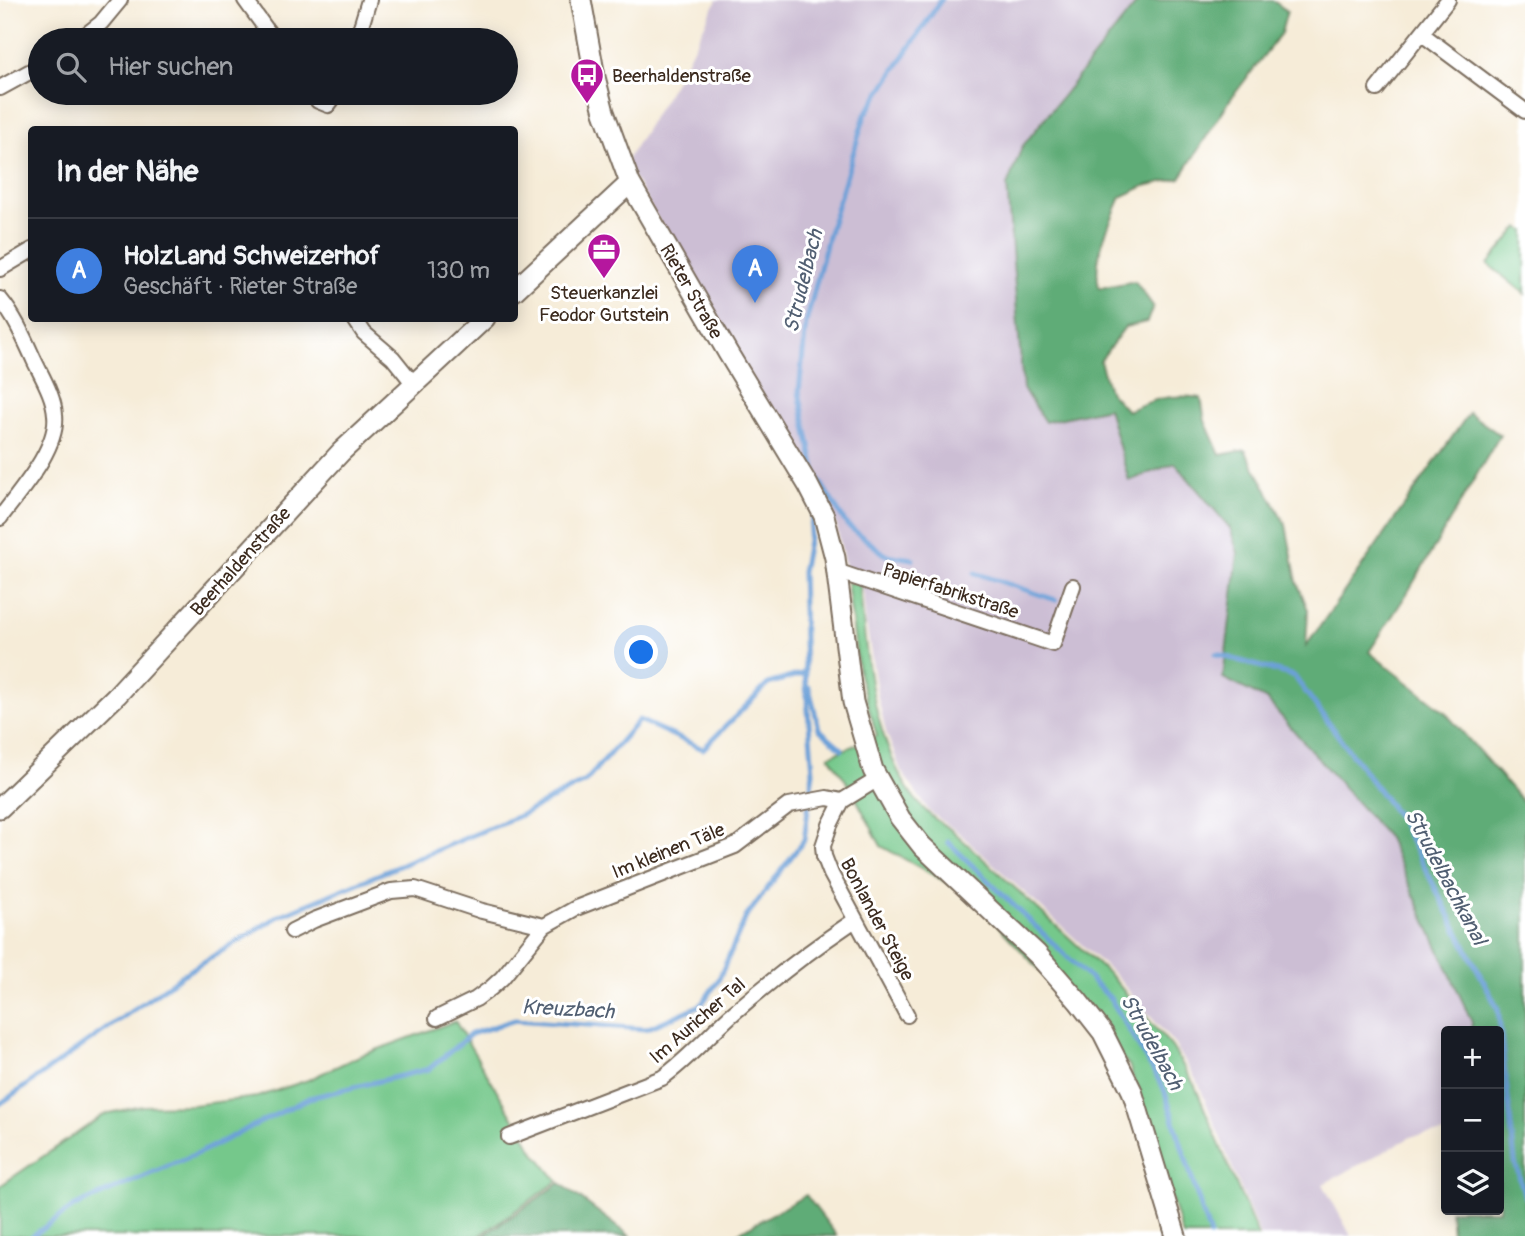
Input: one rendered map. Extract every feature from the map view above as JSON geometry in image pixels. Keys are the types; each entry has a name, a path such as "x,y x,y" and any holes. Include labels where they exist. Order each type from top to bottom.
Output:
{"street":[{"path":"95,28 120,0"},
{"path":"245,0 265,28"},
{"path":"361,28 369,0"},
{"name":"Rieter Straße","path":"581,0 585,33 601,100 630,183 808,485 828,526 853,702 869,760 878,779 900,818 922,846 1037,954 1094,1020 1111,1047 1132,1091 1175,1236"},
{"path":"1377,89 1448,0"},
{"path":"1422,34 1525,111"},
{"path":"0,88 28,73"},
{"path":"518,287 630,183"},
{"path":"0,269 28,252"},
{"path":"0,299 12,314 47,387 55,415 53,435 40,462 0,518"},
{"path":"357,322 393,358 413,383"},
{"name":"Beerhaldenstraße","path":"0,808 117,695 292,503 413,383 481,322"},
{"name":"Papierfabrikstraße","path":"836,571 1053,644 1071,592"},
{"path":"842,801 878,779"},
{"name":"Im kleinen Täle","path":"437,1018 477,999 491,988 544,926 576,908 735,846 789,805 827,798 842,801"},
{"name":"Bonlander Steige","path":"842,801 823,846 824,856 855,920 907,1014"},
{"path":"292,931 391,891 415,889 482,911 544,926"},
{"name":"Im Auricher Tal","path":"509,1137 662,1078 680,1065 756,993 809,951 855,920"}],"shaded area":[{"path":"717,0 1139,0 1022,147 1045,422 1108,407 1129,480 1175,463 1230,528 1238,553 1224,678 1267,700 1388,838 1472,1022 1472,1026 1441,1026 1441,1133 1413,1136 1323,1184 1351,1236 1260,1236 1199,1085 1175,1045 1115,975 958,832 930,812 901,771 886,732 878,698 865,616 862,576 845,568 832,515 625,163 682,70"}],"green space":[{"path":"1139,0 1272,0 1287,11 1281,33 1230,100 1180,178 1145,186 1121,197 1103,241 1097,276 1099,288 1135,281 1153,306 1147,322 1125,327 1100,361 1109,391 1127,411 1163,398 1201,398 1205,421 1220,455 1245,450 1286,525 1297,582 1308,610 1306,646 1469,413 1500,435 1408,592 1369,652 1444,711 1525,804 1525,1236 1452,1236 1450,1215 1504,1215 1504,1026 1472,1026 1388,838 1267,700 1223,678 1238,553 1230,528 1175,463 1129,481 1108,408 1045,422 1023,389 1007,186 1022,147"},
{"path":"1519,227 1525,231 1525,294 1488,264"},
{"path":"847,582 860,585 869,674 876,706 895,766 910,791 931,816 954,832 1112,977 1172,1047 1195,1086 1258,1236 1183,1236 1129,1065 969,895 881,846 850,787 829,756 877,736 859,675"},
{"path":"455,1021 532,1149 558,1181 479,1236 0,1236 0,1186 105,1114 142,1106 193,1105 257,1097 308,1080 357,1057"},
{"path":"560,1183 630,1236 483,1236"},
{"path":"806,1195 837,1236 733,1236"}],"waterway":[{"name":"Strudelbach","path":"816,487 816,475 799,392 806,323 830,229 865,115 941,0"},
{"name":"Strudelbachkanal","path":"817,477 847,525 886,555 913,559"},
{"name":"Strudelbach","path":"805,674 802,572 814,511"},
{"name":"Strudelbachkanal","path":"975,573 1056,600"},
{"name":"Strudelbachkanal","path":"1216,654 1294,676 1399,818 1498,1009 1515,1162 1525,1197"},
{"name":"Kreuzbach","path":"0,1104 184,974 279,916 521,815 586,781 639,720 703,749 768,684 805,673 813,772 804,840 746,917 718,981 701,1005 646,1029 515,1020 471,1034 429,1069 309,1098 203,1151 75,1206 32,1236"},
{"name":"Strudelbach","path":"809,687 819,729 842,749"},
{"name":"Strudelbach","path":"948,842 1110,998 1164,1089 1210,1236"}],"place":[{"name":"Beerhaldenstraße","path":"587,105"},
{"name":"Steuerkanzlei Feodor Gutstein","path":"604,280"},
{"name":"HolzLand Schweizerhof","path":"755,303"}]}
